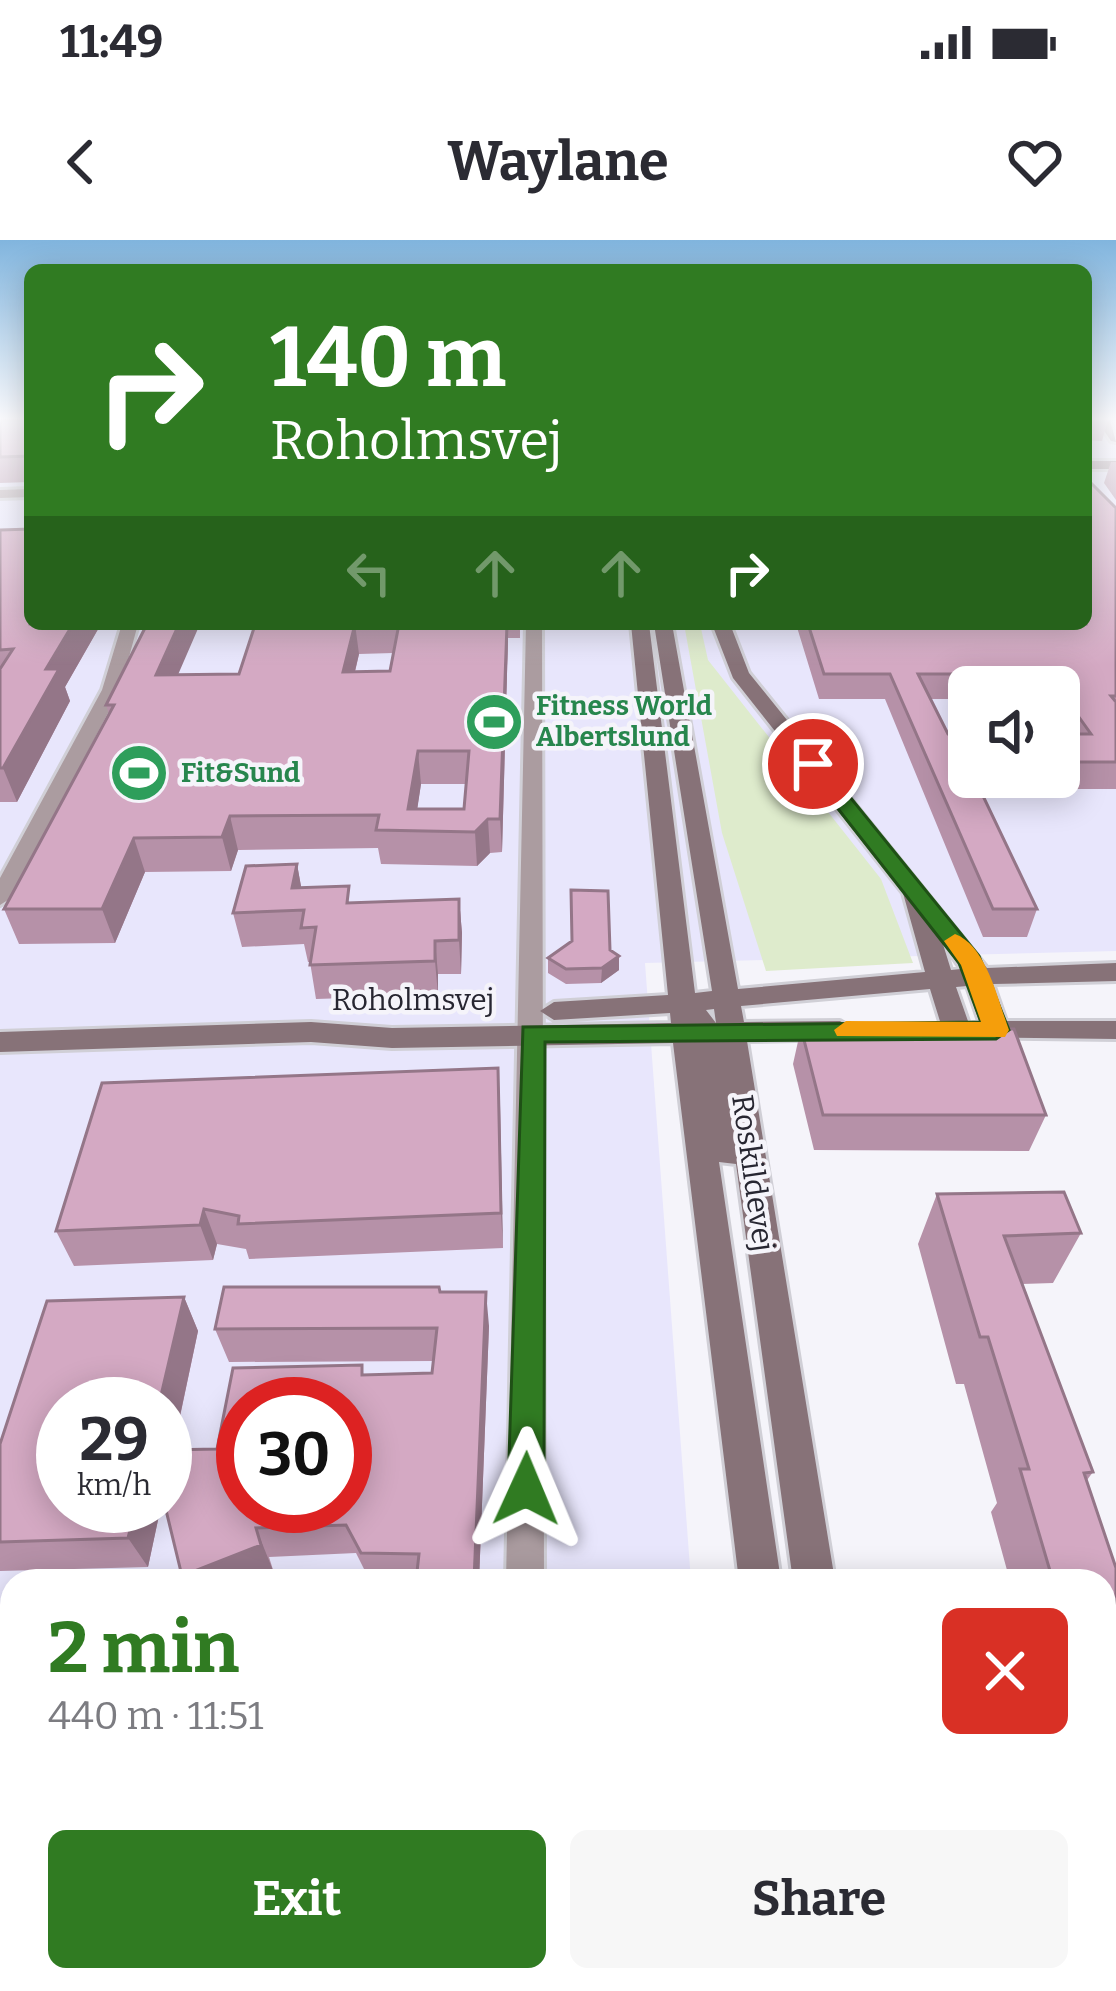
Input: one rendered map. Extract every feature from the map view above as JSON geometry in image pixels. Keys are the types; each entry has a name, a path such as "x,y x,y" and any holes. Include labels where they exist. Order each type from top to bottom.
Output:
{"main road":[{"path":"641,630 668,853 686,876 706,1016"},
{"name":"Roskildevej","path":"664,630 706,1016 734,1366 759,1569"},
{"path":"723,630 740,674 911,884 978,977 996,1030"},
{"path":"911,884 957,1031"},
{"path":"706,1016 978,977 1116,972"},
{"name":"Roholmsvej","path":"0,1042 310,1032 392,1038 532,1023 706,1016"},
{"path":"706,1016 860,1030"},
{"name":"Roskildevej","path":"706,1016 737,1193 764,1242 812,1569"},
{"path":"922,1031 1116,1030"},
{"path":"734,1366 779,1569"}],"street":[{"path":"0,898 111,690 128,630"},
{"path":"525,1569 534,630"}],"shaded area":[{"path":"0,502 24,502 24,630 1092,630 1092,502 1116,502 1116,951 645,963 690,1569 0,1569"}],"green space":[{"path":"685,630 701,630 708,660 881,879 913,963 766,971 722,833"}],"building":[{"path":"1092,502 1110,502 1116,508 1116,696 1111,696 1116,702 1116,762 1080,762 1080,734 1091,734 1080,719 1080,666 948,666 948,674 918,674 948,734 948,798 984,798 1037,909 993,909 890,674 824,674 810,630 1092,630"},
{"path":"24,529 24,630 69,630 46,669 59,669 3,768 0,669 13,649 0,650 0,530"},
{"path":"144,630 176,630 156,675 239,674 253,630 354,630 343,672 390,671 398,630 507,630 500,819 488,819 475,832 376,830 379,815 230,816 222,837 134,838 102,909 4,909 114,705 106,705","holes":["418,751 469,751 464,809 408,809"]},
{"path":"297,864 292,888 349,886 347,903 459,899 459,940 435,941 435,961 310,965 316,927 301,928 304,910 233,913 246,866"},
{"path":"571,890 608,891 610,950 619,956 602,968 566,969 548,958 572,941"},
{"path":"801,1028 1014,1029 1046,1115 823,1115"},
{"path":"498,1068 501,1213 238,1224 239,1216 204,1209 200,1225 56,1231 102,1083"},
{"path":"1064,1192 1081,1233 1004,1236 1093,1472 1084,1473 1116,1569 1049,1569 1020,1469 1029,1469 988,1337 980,1337 937,1194"},
{"path":"224,1287 439,1287 440,1292 486,1292 474,1569 417,1569 419,1554 361,1553 350,1533 372,1533 372,1377 231,1377 233,1368 362,1365 362,1375 432,1373 437,1328 215,1329"},
{"path":"184,1297 165,1377 36,1377 36,1533 129,1533 128,1538 0,1542 0,1444 47,1301"},
{"path":"192,1449 216,1449 216,1533 257,1533 261,1545 200,1569 180,1569 172,1533 192,1533"}],"slow traffic":[{"path":"846,1030 996,1030 972,964 955,941"}],"place":[{"name":"Fitness World Albertslund","path":"494,722"},
{"name":"Fit&Sund","path":"139,773"}],"route":[{"path":"526,1489 532,1033 996,1030 971,961 813,764"}]}
